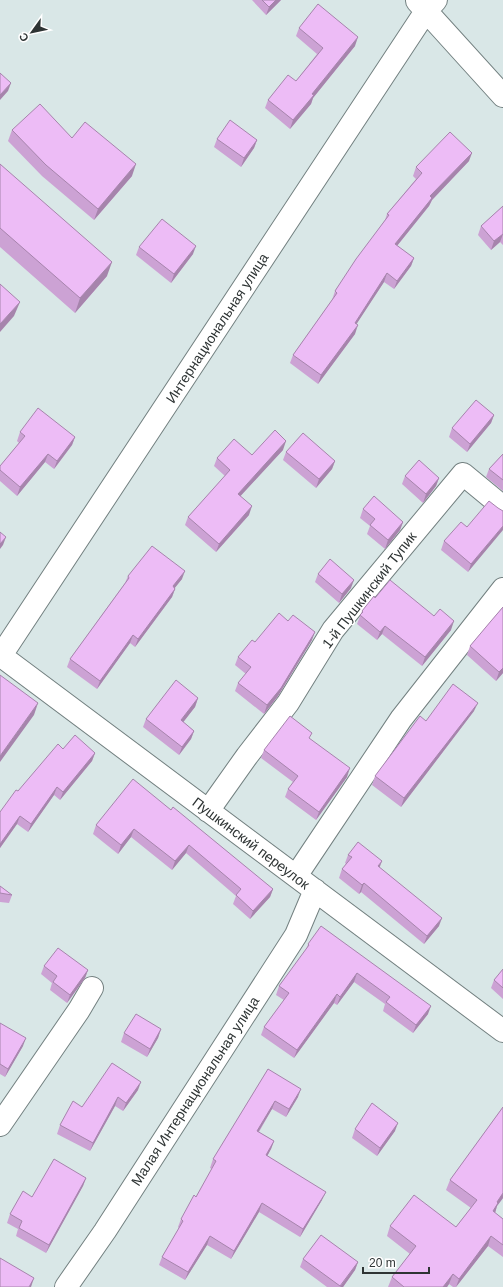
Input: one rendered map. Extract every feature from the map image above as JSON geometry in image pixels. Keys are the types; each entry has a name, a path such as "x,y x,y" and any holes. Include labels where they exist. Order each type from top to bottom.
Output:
{"street":[{"path":"426,4 503,96"},
{"name":"Интернациональная улица","path":"0,656 426,4"},
{"name":"1-й Пушкинский Тупик","path":"208,811 247,756 288,703 333,630 463,474 503,507"},
{"path":"296,876 401,719 503,589"},
{"name":"Пушкинский переулок","path":"0,656 503,1031"},
{"name":"Малая Интернациональная улица","path":"66,1287 110,1224 296,935 315,890"},
{"path":"0,1125 79,1010 92,988"}],"building":[{"path":"262,0 276,0 269,7"},
{"path":"318,4 358,37 293,120 268,100 288,75 296,81 323,48 299,28"},
{"path":"0,73 11,83 0,95"},
{"path":"40,104 72,138 85,122 136,164 98,209 46,165 12,130"},
{"path":"230,120 257,140 244,158 217,139"},
{"path":"450,132 472,153 430,196 432,198 395,244 414,258 397,281 387,273 355,323 358,325 321,375 293,355 337,293 335,291 356,259 389,215 387,214 422,173 416,167"},
{"path":"0,164 112,262 80,298 0,228"},
{"path":"503,206 503,234 494,241 481,226"},
{"path":"162,219 196,246 174,274 139,247"},
{"path":"0,284 20,302 0,324"},
{"path":"476,400 494,415 470,444 452,428"},
{"path":"38,408 75,437 57,461 48,454 20,487 0,470 0,466 25,436 20,432"},
{"path":"275,430 286,441 238,494 252,506 219,544 188,517 230,470 217,458 234,439 252,455"},
{"path":"303,433 335,461 319,479 286,452"},
{"path":"503,454 503,480 489,469"},
{"path":"419,460 439,478 426,494 405,476"},
{"path":"374,496 403,522 388,540 370,525 375,519 363,509"},
{"path":"489,501 503,511 503,526 471,564 444,541 461,522 467,527"},
{"path":"0,532 6,537 0,544"},
{"path":"152,546 185,571 173,586 175,589 138,639 133,635 100,681 70,659 129,578 128,576"},
{"path":"330,559 354,580 342,594 318,574"},
{"path":"390,580 434,616 440,609 454,621 425,657 385,626 380,632 360,615 374,596 375,598"},
{"path":"503,607 503,668 499,672 470,646"},
{"path":"279,613 288,621 293,615 315,632 281,688 267,705 238,683 251,667 238,657 252,640 255,642"},
{"path":"0,675 38,703 0,756"},
{"path":"176,680 198,698 181,720 194,731 182,747 146,719"},
{"path":"453,684 478,703 404,798 375,776 420,716 426,721"},
{"path":"290,716 312,733 309,738 350,768 319,812 288,789 298,776 264,750"},
{"path":"75,735 95,753 63,792 57,787 31,824 20,816 0,844 0,812 16,790 18,791 58,744 63,749"},
{"path":"133,779 171,810 173,807 273,889 253,911 236,895 241,889 189,845 175,861 134,829 121,845 96,825"},
{"path":"358,842 382,861 378,866 442,918 427,936 364,883 362,885 342,869 352,857 348,855"},
{"path":"0,886 12,895 0,893"},
{"path":"321,926 431,1006 416,1025 386,1002 390,997 357,973 340,997 337,994 297,1050 264,1027 289,993 279,986"},
{"path":"58,948 88,970 70,995 53,982 57,976 44,966"},
{"path":"503,969 503,988 494,980"},
{"path":"136,1014 161,1029 150,1049 124,1033"},
{"path":"0,1023 26,1038 8,1069 0,1064"},
{"path":"112,1063 141,1082 126,1103 118,1097 93,1143 60,1125 73,1101 82,1107"},
{"path":"268,1069 301,1089 289,1109 275,1101 257,1131 274,1141 266,1155 326,1192 303,1229 262,1203 234,1251 210,1236 188,1272 162,1257 183,1221 181,1219 194,1195 196,1197 216,1161 213,1159"},
{"path":"372,1103 398,1123 380,1148 355,1129"},
{"path":"503,1107 503,1193 493,1211 503,1219 503,1245 491,1236 459,1279 453,1274 443,1287 404,1287 392,1277 416,1246 390,1226 414,1195 456,1227 477,1200 450,1180"},
{"path":"54,1159 86,1178 49,1245 19,1228 22,1221 10,1214 23,1191 32,1197"},
{"path":"321,1235 358,1262 340,1286 303,1259"},
{"path":"0,1258 34,1278 29,1287 0,1287"}]}
